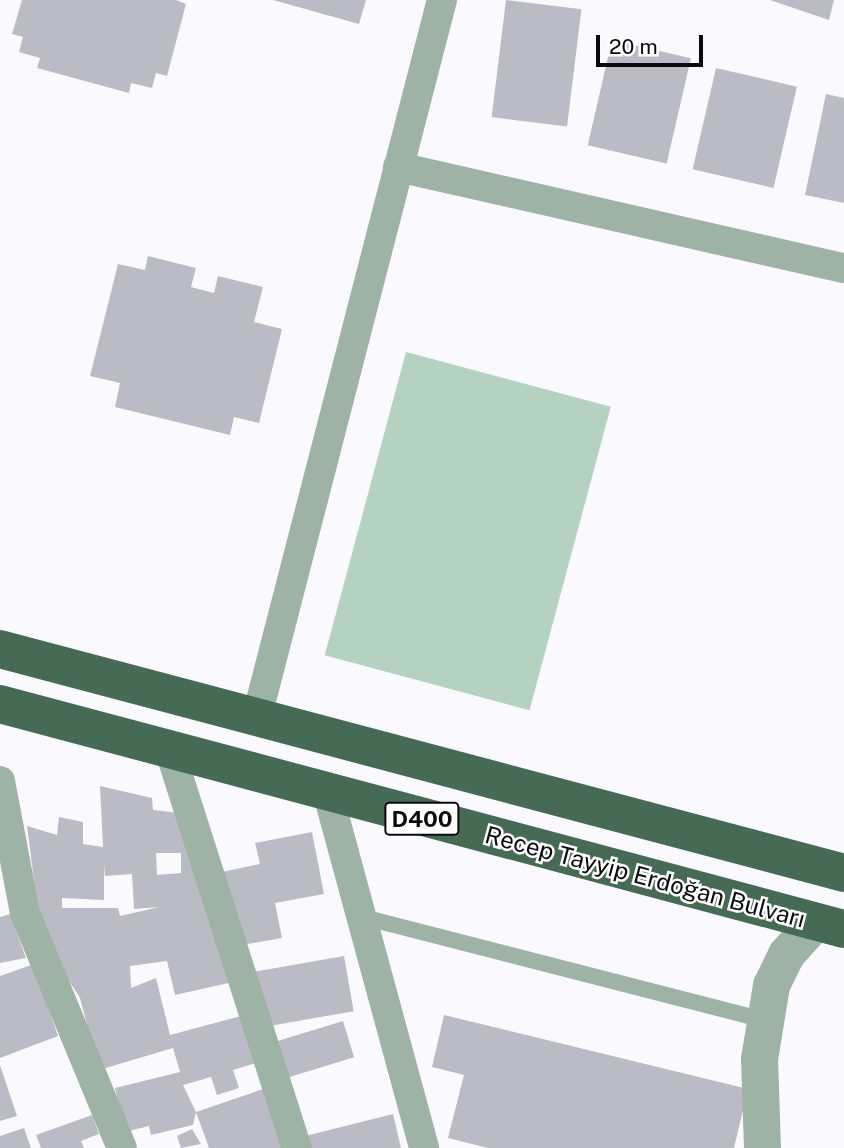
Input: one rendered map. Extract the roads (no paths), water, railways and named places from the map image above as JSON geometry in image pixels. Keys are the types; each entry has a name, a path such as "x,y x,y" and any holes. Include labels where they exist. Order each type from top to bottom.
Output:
{"highway":[{"name":"D400","path":"0,649 256,720 844,873"},
{"name":"Recep Tayyip Erdoğan Bulvarı","path":"0,705 830,925"}],"street":[{"path":"256,720 442,0"},
{"path":"398,167 844,268"},
{"path":"170,751 297,1148"},
{"path":"0,781 25,913 122,1148"},
{"path":"328,794 424,1148"},
{"path":"762,1148 763,1020 786,954 830,925"}],"lane":[{"path":"359,916 763,1020"}]}
